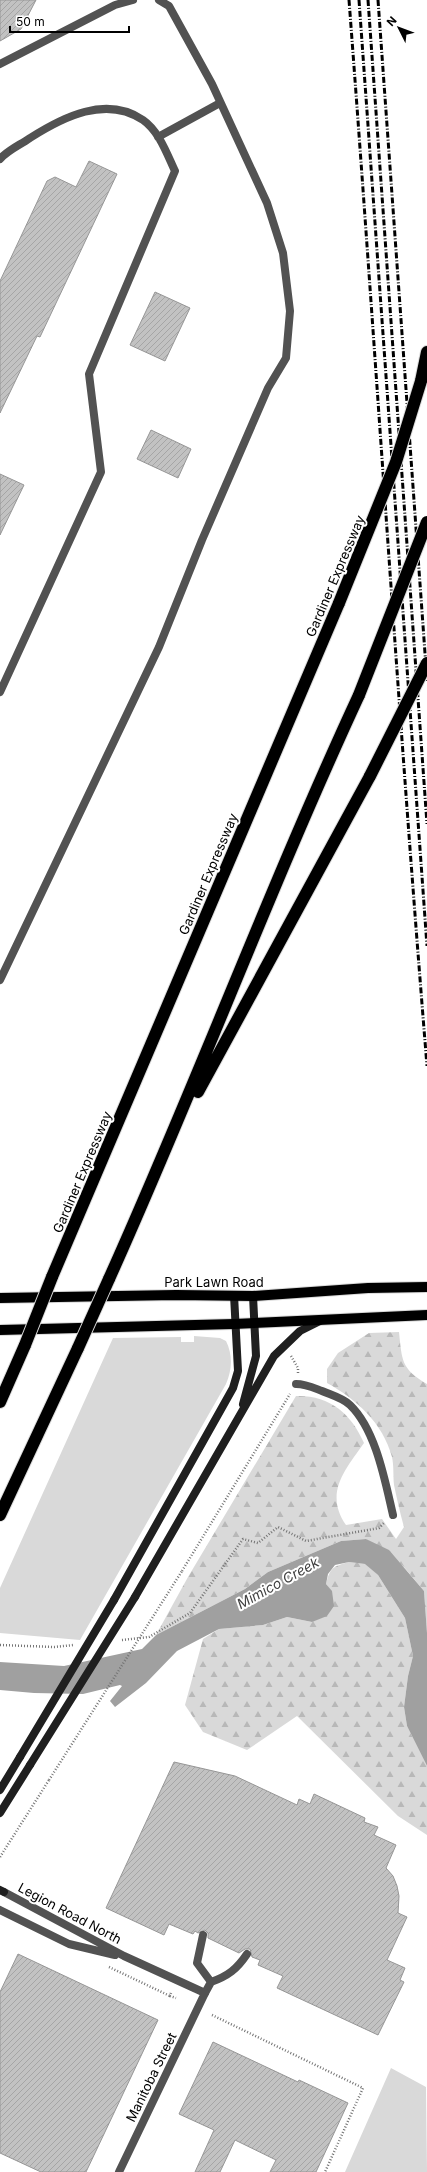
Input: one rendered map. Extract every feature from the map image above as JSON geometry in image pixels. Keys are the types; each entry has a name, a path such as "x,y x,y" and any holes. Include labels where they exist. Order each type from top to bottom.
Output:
{"highway":[{"name":"Gardiner Expressway","path":"0,1402 339,603 396,462 421,380 427,352"},
{"path":"154,1180 314,793 360,695 427,522"},
{"path":"0,1515 154,1180 206,1076 370,776 427,663"}],"main road":[{"name":"Park Lawn Road","path":"0,1298 252,1296 368,1288 427,1287"},
{"path":"0,1790 114,1600 233,1388 238,1370 234,1324 234,1295"},
{"path":"240,1414 256,1356 252,1296"},
{"path":"0,1330 234,1324 427,1315"},
{"path":"0,1813 135,1597 274,1356 300,1331 323,1319"}],"street":[{"path":"0,64 114,5 133,0"},
{"path":"0,980 159,647 202,540 268,388 286,358 290,311 283,253 267,203 220,103 169,6 159,0"},
{"path":"158,137 220,103"},
{"path":"0,159 50,125 81,112 104,109 129,113 144,120 158,137 175,171 89,374 101,472 0,692"},
{"path":"296,1384 303,1384 334,1396 349,1404 359,1416 369,1434 383,1472 393,1515"},
{"name":"Legion Road North","path":"2,1890 124,1956 204,1993"},
{"name":"Legion Road North","path":"0,1910 69,1944 124,1956"},
{"path":"203,1935 197,1963 210,1982 229,1975 237,1968 247,1954"},
{"name":"Manitoba Street","path":"118,2172 210,1982"}],"path":[{"path":"0,1857 182,1571 296,1384 298,1368 288,1350"},
{"path":"190,1613 243,1539 258,1543 278,1527 306,1542 379,1528 393,1515"},
{"path":"171,1993 170,1996 176,1998"},
{"path":"212,2015 364,2088 325,2172"}],"green space":[{"path":"399,1332 404,1363 418,1379 427,1384 427,1633 424,1591 403,1566 366,1539 341,1541 268,1572 245,1589 156,1635 188,1577 296,1396 319,1399 338,1408 353,1423 364,1443 344,1472 337,1492 337,1502 340,1513 346,1525 382,1519 396,1539 404,1527 394,1485 392,1457 388,1445 382,1433 367,1413 338,1389 327,1383 327,1369 338,1353 369,1333"},
{"path":"194,1336 220,1338 226,1341 231,1357 228,1379 80,1640 0,1633 0,1588 113,1338 181,1337 181,1342 194,1342"},
{"path":"349,1562 366,1564 378,1575 405,1618 413,1656 408,1676 404,1707 407,1726 427,1766 427,1835 398,1816 297,1716 247,1750 203,1732 185,1705 203,1639 219,1629 263,1625 287,1617 312,1622 332,1592 326,1584 329,1574 336,1566"},
{"path":"391,2068 426,2087 427,2172 345,2172"}],"water":[{"name":"Mimico Creek","path":"366,1539 389,1550 424,1591 427,1633 427,1766 407,1726 404,1707 408,1676 413,1656 405,1618 378,1575 365,1564 349,1562 335,1565 328,1574 326,1584 332,1591 334,1606 327,1616 312,1622 287,1617 263,1625 219,1629 177,1651 146,1683 115,1707 110,1701 122,1686 120,1685 83,1694 34,1693 0,1690 0,1662 64,1666 142,1649 156,1635 245,1589 268,1572 341,1541"}],"building":[{"path":"0,0 36,0 21,29 0,41"},
{"path":"89,161 117,174 40,337 37,336 0,413 0,281 47,181 55,177 76,187"},
{"path":"155,292 190,308 165,361 130,345"},
{"path":"151,430 191,449 178,478 137,459"},
{"path":"0,474 24,485 0,535"},
{"path":"174,1762 235,1776 297,1805 299,1799 310,1804 314,1794 365,1818 364,1822 378,1827 374,1835 396,1845 386,1868 393,1876 397,1886 399,1896 398,1913 407,1917 387,1960 405,1968 400,1980 404,1982 378,2035 277,1988 283,1976 258,1965 260,1960 252,1957 250,1949 245,1949 239,1953 208,1938 208,1933 205,1930 198,1933 195,1931 193,1934 169,1924 164,1935 106,1908"},
{"path":"18,1954 158,2020 86,2172 41,2172 0,2153 0,1992"},
{"path":"213,2042 298,2082 299,2080 348,2103 316,2172 270,2172 276,2160 235,2140 220,2172 195,2172 214,2130 179,2114"}],"railway":[{"path":"349,0 406,800 427,1066"},
{"path":"359,0 427,946"},
{"path":"368,0 427,824"},
{"path":"378,0 427,681"}]}
